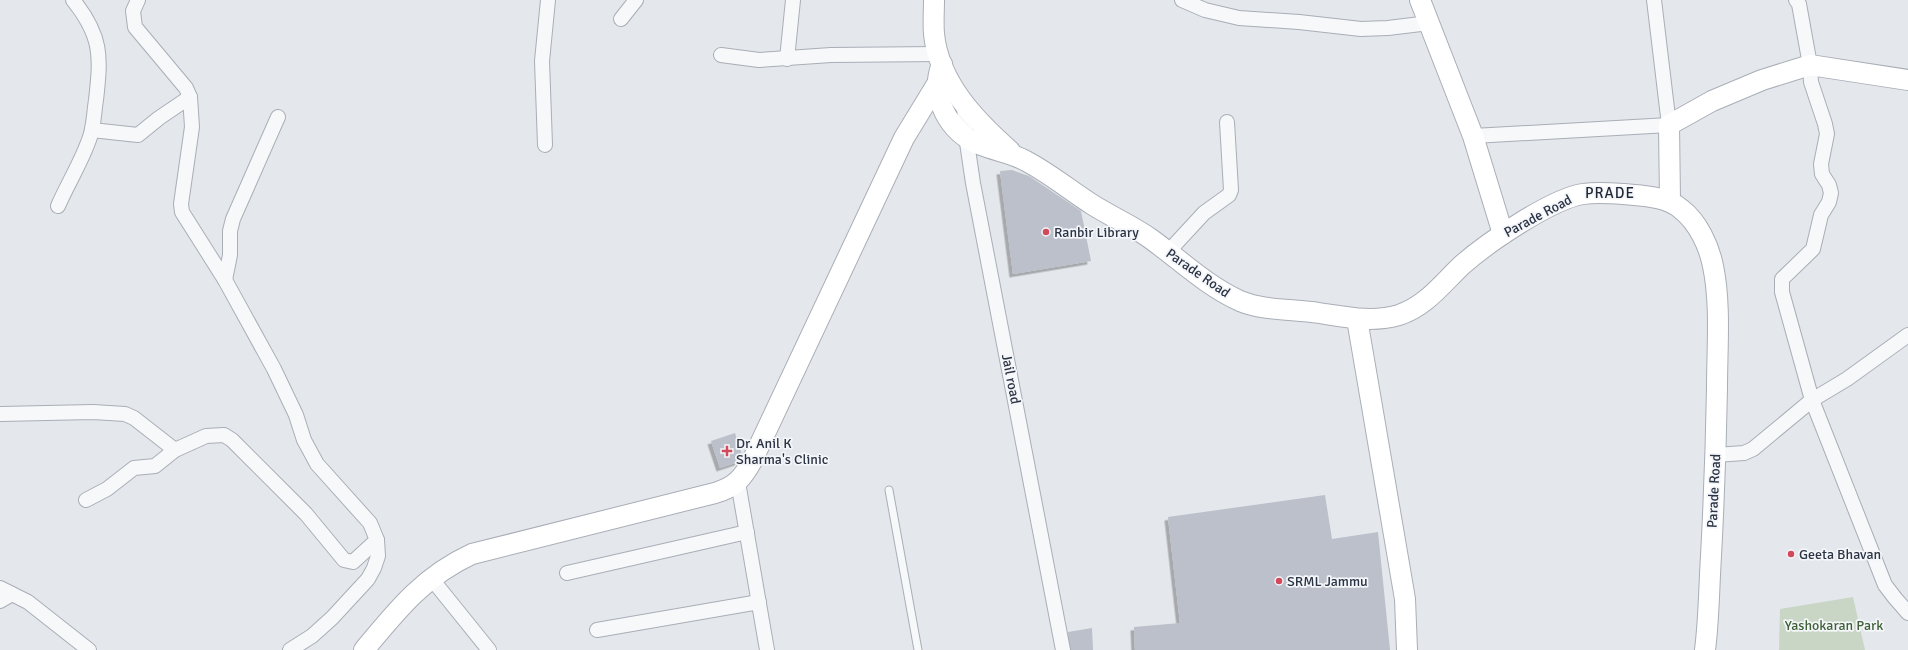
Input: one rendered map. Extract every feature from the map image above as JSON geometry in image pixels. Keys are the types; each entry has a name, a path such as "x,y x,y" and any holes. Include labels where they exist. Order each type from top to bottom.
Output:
{"main road":[{"path":"934,0 934,34 940,59 964,106 1014,155"},
{"path":"1420,0 1473,136 1503,234"},
{"path":"940,59 937,84 938,98 944,113 966,136 982,146 1014,155"},
{"path":"1670,201 1670,125 1712,101 1762,80 1810,65 1908,80"},
{"path":"364,650 402,604 431,578 459,560 472,554 715,493 738,482 752,461 904,138 937,84"},
{"name":"Parade Road","path":"1014,155 1030,162 1094,205 1148,237 1202,279 1240,301 1259,306 1357,319 1377,319 1398,316 1415,308 1433,295 1464,264 1503,234 1558,202 1584,194 1610,193 1670,201 1684,210 1706,242 1714,267 1717,337 1716,455 1705,650"},
{"path":"1357,319 1406,599 1407,650"}],"street":[{"path":"58,206 82,156 92,130 98,80 98,54 90,22 73,0"},
{"path":"138,0 133,11 135,27 186,88 190,97 192,127 181,204 182,212 225,280 274,369 296,416 311,454 317,464 370,523 377,540 378,556 368,579 332,618 312,636 290,650"},
{"path":"545,145 542,61 548,0"},
{"path":"621,19 636,0"},
{"path":"787,59 793,0"},
{"path":"1182,0 1205,10 1240,18 1299,22 1361,29 1388,28 1429,22"},
{"path":"1473,136 1670,125 1654,0"},
{"path":"1796,0 1799,4 1810,65 1811,82 1827,134 1821,164 1822,174 1829,185 1831,193 1829,202 1821,215 1813,249 1782,279 1781,286 1812,400 1886,585 1908,613"},
{"path":"721,55 746,59 787,59 831,55 940,59"},
{"path":"92,130 138,135 159,118 190,97"},
{"name":"Jail road","path":"964,106 972,183 1063,650"},
{"path":"225,280 230,255 230,231 233,219 278,117"},
{"path":"1168,252 1199,217 1228,195 1231,190 1227,122"},
{"path":"1716,455 1744,453 1753,449 1812,400 1847,379 1908,335"},
{"path":"0,414 93,412 125,414 134,418 175,450"},
{"path":"86,500 107,489 134,468 155,466 175,450 206,436 224,435 232,440 306,514 344,560 353,562 377,540"},
{"path":"738,482 767,650"},
{"path":"567,573 747,532"},
{"path":"431,578 489,650"},
{"path":"0,601 6,591 28,602 89,650"},
{"path":"597,630 759,602"}],"lane":[{"path":"889,490 918,650"}],"green space":[{"name":"Yashokaran Park","path":"1853,597 1865,650 1779,650 1780,609"}],"building":[{"name":"Ranbir Library","path":"1012,170 1029,176 1081,211 1091,261 1013,274 1000,171"},
{"path":"735,433 742,455 738,462 720,468 711,441"},
{"name":"SRML Jammu","path":"1325,495 1332,539 1378,532 1390,650 1135,650 1134,627 1180,623 1168,517"},
{"path":"1092,628 1093,650 1071,650 1068,632"}],"place":[{"name":"Ranbir Library","path":"1046,232"},
{"name":"Dr. Anil K Sharma's Clinic","path":"727,451"},
{"name":"Geeta Bhavan","path":"1791,554"},
{"name":"SRML Jammu","path":"1279,581"}],"district":[{"name":"PRADE","path":"1610,193"}]}
